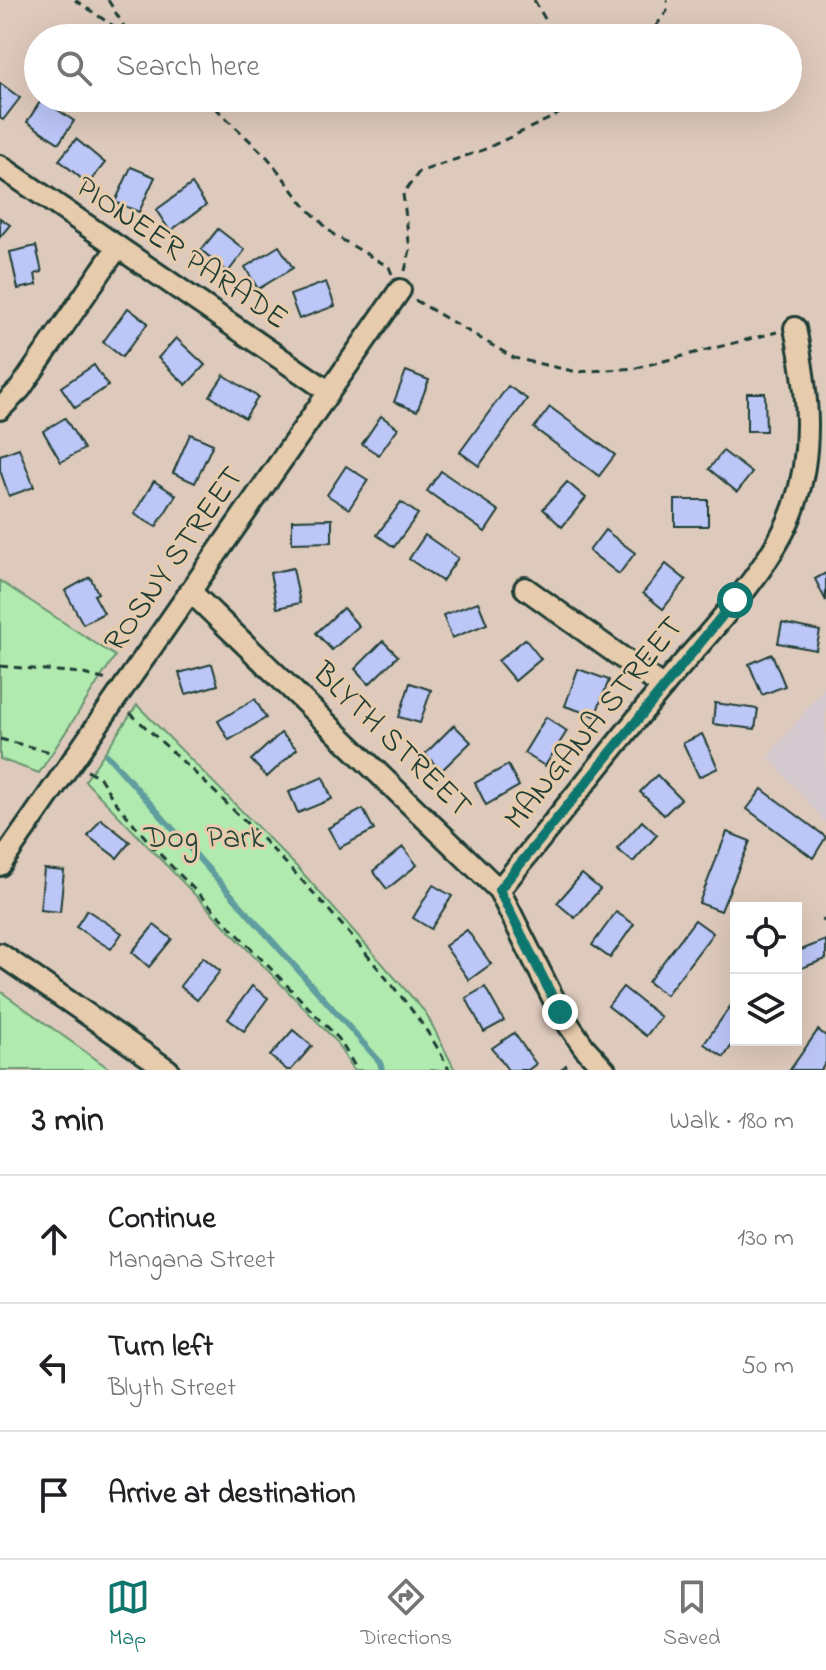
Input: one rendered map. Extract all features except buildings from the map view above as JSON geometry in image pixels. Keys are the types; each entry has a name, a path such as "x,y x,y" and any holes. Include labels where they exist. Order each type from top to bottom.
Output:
{"street":[{"name":"PIONEER PARADE","path":"0,166 328,391"},
{"path":"0,409 20,389 117,248"},
{"name":"ROSNY STREET","path":"0,865 400,290"},
{"name":"MANGANA STREET","path":"499,890 735,600 773,548 794,507 805,456 808,413 805,377 795,328"},
{"path":"525,588 663,687"},
{"name":"BLYTH STREET","path":"191,592 499,890 560,1012 584,1047 605,1070"},
{"path":"0,954 168,1070"}],"path":[{"path":"75,0 111,24"},
{"path":"108,0 122,24"},
{"path":"534,0 548,24"},
{"path":"657,24 667,11 667,0"},
{"path":"220,112 268,158 306,207 334,235 389,267 400,290 514,358 577,372 636,368 795,328"},
{"path":"400,290 410,250 403,194 419,172 483,150 561,112"},
{"path":"0,666 80,673 120,692 324,902 411,1007 428,1030 449,1070"},
{"path":"0,739 76,757 87,771 99,776 113,799 154,848 339,1039 357,1070"}],"shaded area":[{"path":"826,685 826,823 768,757"}],"green space":[{"path":"0,581 115,656 39,773 0,759"},
{"name":"Dog Park","path":"137,705 300,870 426,1013 455,1070 353,1070 335,1040 85,781"},
{"path":"0,991 111,1070 0,1070"}],"waterway":[{"path":"107,755 380,1062 382,1070"}],"route":[{"path":"560,1012 499,890 735,600"}]}
